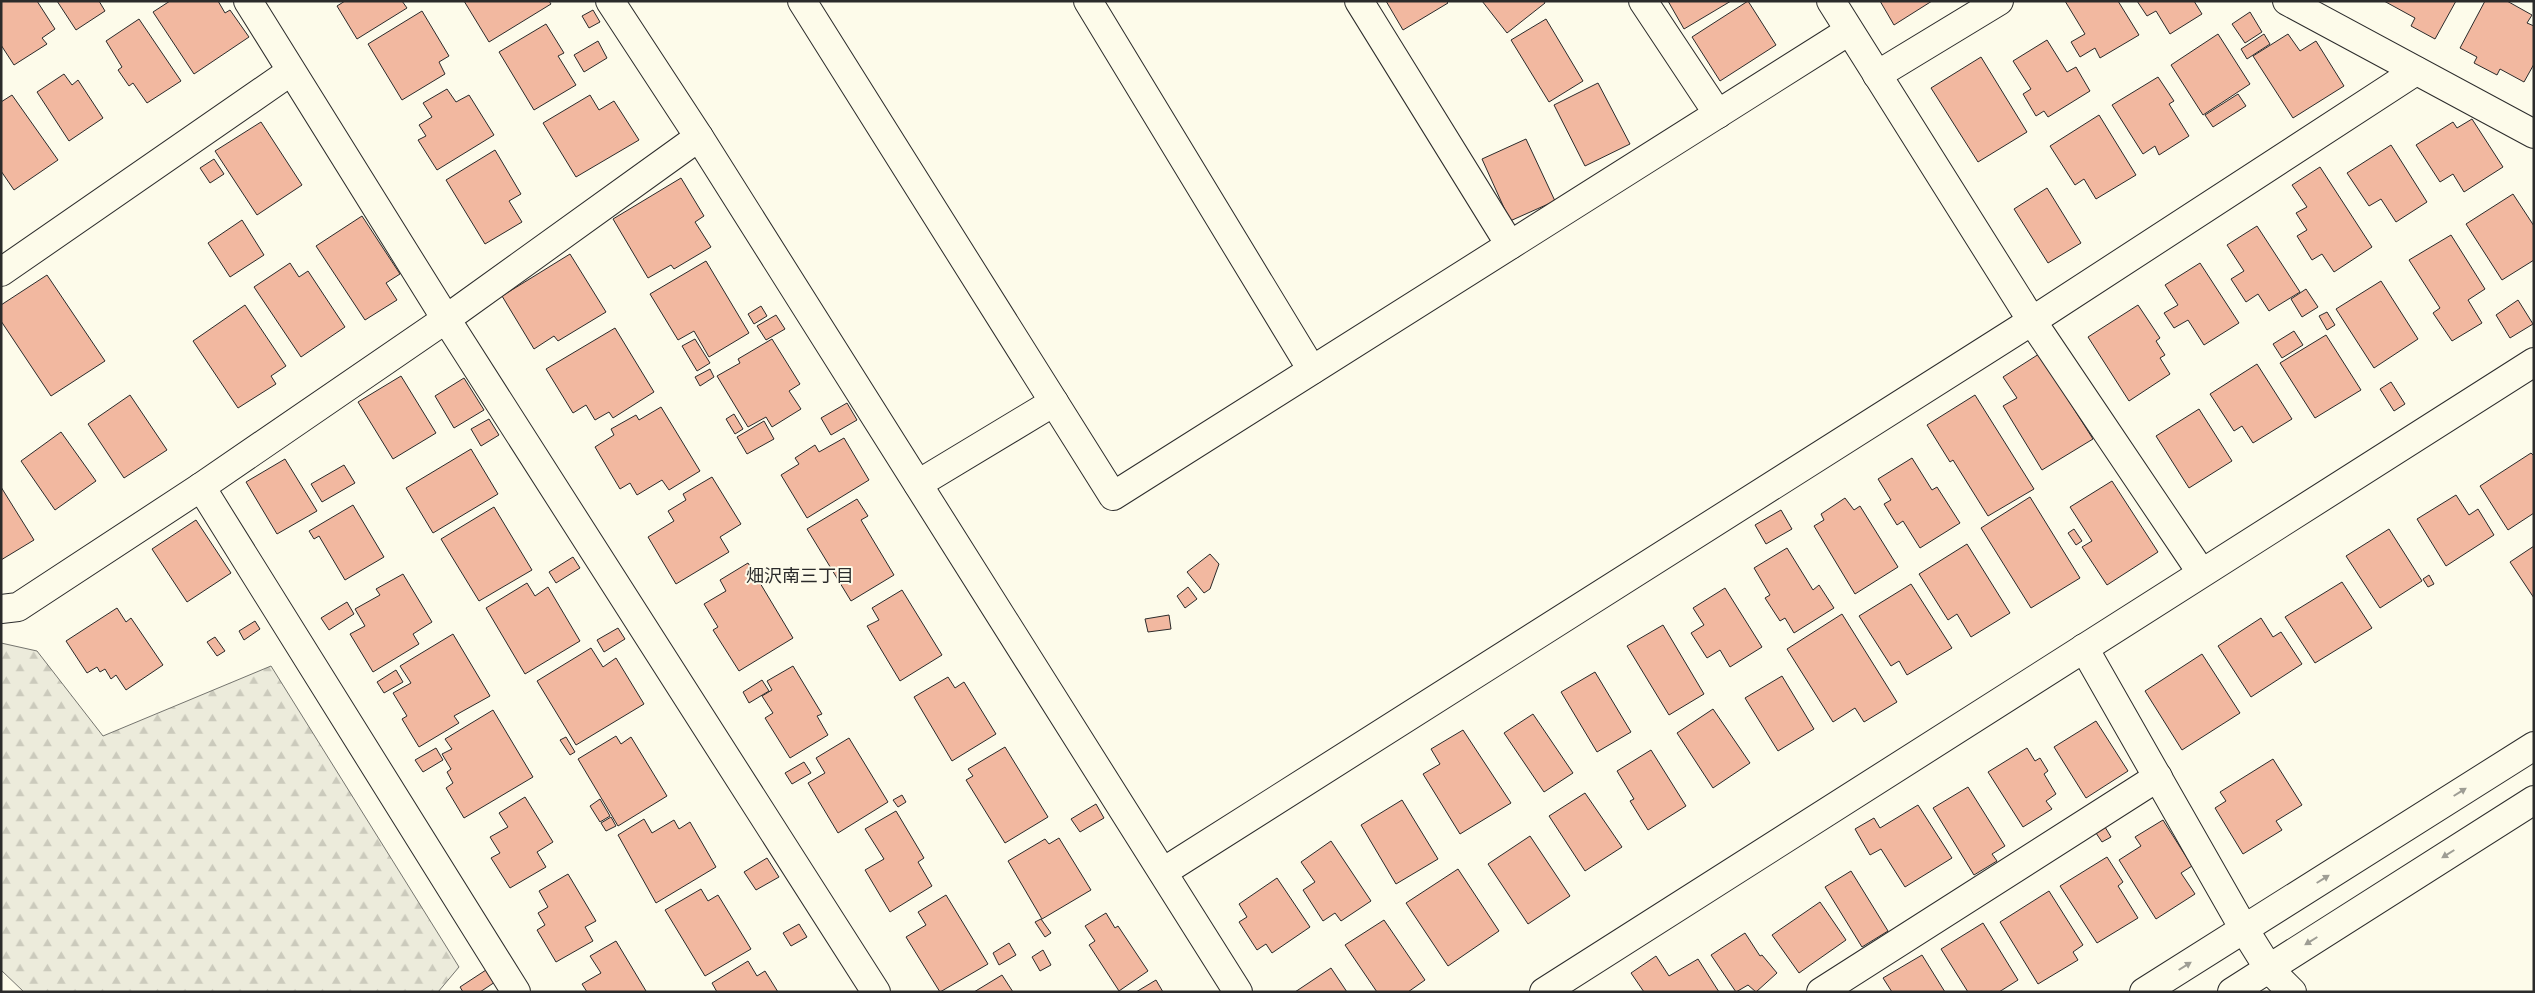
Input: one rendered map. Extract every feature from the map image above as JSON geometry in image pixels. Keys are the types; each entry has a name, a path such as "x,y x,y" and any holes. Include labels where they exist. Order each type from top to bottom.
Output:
{"street":[{"path":"248,1 290,72 446,319 876,992"},
{"path":"610,1 699,137 1238,992"},
{"path":"802,1 1113,496 1849,31"},
{"path":"1088,1 1312,370"},
{"path":"1359,1 1510,245"},
{"path":"1643,1 1718,114"},
{"path":"1831,1 2032,321 2201,572"},
{"path":"1876,75 1999,1"},
{"path":"2286,1 2534,134"},
{"path":"1163,872 2032,321 2416,71"},
{"path":"1,272 290,72"},
{"path":"1,609 18,606 201,487 446,319 699,137"},
{"path":"1544,992 2201,572 2534,362"},
{"path":"918,484 1054,402"},
{"path":"201,487 516,992"},
{"path":"2084,648 2268,968 2292,992"},
{"path":"2144,992 2534,746"},
{"path":"1821,992 2158,778"},
{"path":"2232,992 2534,800"}],"green space":[{"path":"1,643 37,651 103,736 271,666 459,967 438,992 24,992 1,970"}],"building":[{"path":"1,1 37,1 55,29 42,38 47,44 14,65 1,45"},
{"path":"57,1 99,1 105,11 76,30"},
{"path":"170,1 218,1 225,13 230,10 249,37 194,74 153,12"},
{"path":"345,1 402,1 407,8 357,39 337,6"},
{"path":"464,1 549,1 551,4 489,42"},
{"path":"1386,1 1446,1 1448,3 1403,30"},
{"path":"1482,1 1544,1 1545,3 1507,33"},
{"path":"1668,1 1731,1 1684,29"},
{"path":"1748,1 1776,45 1720,81 1692,37"},
{"path":"1880,1 1932,1 1894,25"},
{"path":"2065,1 2118,1 2139,35 2100,58 2095,48 2080,57 2071,42 2085,34"},
{"path":"2137,1 2194,1 2202,14 2170,34 2156,11 2147,16"},
{"path":"2384,1 2456,1 2435,39 2411,26 2415,18"},
{"path":"2485,1 2507,1 2532,15 2527,23 2534,26 2534,64 2524,82 2500,69 2497,75 2474,63 2477,57 2460,48"},
{"path":"593,10 600,22 589,28 582,16"},
{"path":"422,11 449,56 439,62 445,74 402,100 368,44"},
{"path":"2250,12 2262,32 2245,43 2232,24"},
{"path":"139,19 181,81 147,103 133,83 129,86 118,70 122,67 106,41"},
{"path":"1546,19 1583,81 1549,102 1511,40"},
{"path":"546,24 564,53 558,56 576,85 534,110 499,52"},
{"path":"2218,34 2250,84 2203,115 2171,65"},
{"path":"2264,34 2270,44 2247,59 2241,49"},
{"path":"2288,34 2300,51 2316,41 2344,86 2293,118 2253,56"},
{"path":"2047,40 2067,72 2076,67 2090,91 2048,117 2044,111 2036,116 2023,94 2031,89 2013,61"},
{"path":"598,41 607,58 584,72 574,55"},
{"path":"1981,57 2027,132 1978,162 1931,88"},
{"path":"64,74 72,85 78,80 103,118 69,141 37,92"},
{"path":"2158,77 2174,101 2169,104 2189,136 2159,155 2155,146 2143,154 2112,105"},
{"path":"1598,83 1630,144 1585,166 1554,105"},
{"path":"447,89 456,102 469,95 494,135 437,170 418,140 426,136 419,125 432,117 423,103"},
{"path":"2238,94 2246,106 2213,127 2205,115"},
{"path":"12,95 58,160 14,190 1,171 1,102"},
{"path":"590,95 599,110 614,101 639,140 576,177 543,123"},
{"path":"2099,115 2136,175 2096,199 2084,179 2075,185 2050,146"},
{"path":"2472,119 2503,167 2464,192 2453,174 2440,182 2416,145 2453,122 2457,128"},
{"path":"261,122 302,185 257,215 215,151"},
{"path":"1526,139 1555,201 1510,221 1482,159"},
{"path":"2391,145 2427,202 2396,222 2381,199 2369,206 2347,173"},
{"path":"495,150 521,194 509,201 522,222 485,244 446,180"},
{"path":"214,159 224,174 210,183 200,168"},
{"path":"2320,167 2372,247 2334,272 2322,254 2312,260 2297,236 2307,230 2296,213 2307,207 2292,185"},
{"path":"681,178 704,216 695,222 711,247 674,269 671,265 648,278 613,219"},
{"path":"2047,188 2081,243 2048,263 2014,209"},
{"path":"2513,194 2534,226 2534,260 2502,280 2466,224"},
{"path":"362,216 400,274 386,283 397,300 365,320 316,246"},
{"path":"242,220 264,255 230,277 208,243"},
{"path":"2257,226 2300,292 2269,311 2258,294 2246,302 2231,279 2244,271 2227,245"},
{"path":"2451,235 2485,289 2468,300 2482,323 2452,341 2433,313 2440,308 2409,260"},
{"path":"570,254 606,312 558,341 554,336 534,349 502,296"},
{"path":"706,261 749,333 709,357 694,331 678,340 650,294"},
{"path":"290,263 299,277 308,271 345,327 301,357 254,287"},
{"path":"2200,263 2239,323 2204,345 2188,320 2174,328 2164,313 2178,305 2165,285"},
{"path":"47,275 105,361 51,396 1,321 1,305"},
{"path":"2381,281 2418,339 2374,368 2336,309"},
{"path":"2306,289 2318,307 2302,317 2291,299"},
{"path":"2518,300 2533,324 2510,338 2496,315"},
{"path":"245,305 286,366 271,376 276,384 238,408 193,341"},
{"path":"2138,305 2160,338 2156,341 2165,355 2160,358 2170,374 2129,401 2088,337"},
{"path":"761,306 767,316 754,324 748,314"},
{"path":"2327,312 2335,325 2327,330 2319,316"},
{"path":"776,315 785,329 766,340 757,326"},
{"path":"615,328 654,392 613,418 609,412 595,420 586,405 573,413 546,369"},
{"path":"2294,331 2303,345 2282,358 2273,344"},
{"path":"2326,335 2361,390 2315,418 2280,363"},
{"path":"695,339 710,363 697,371 682,346"},
{"path":"772,339 800,384 789,391 801,409 772,427 766,417 748,427 717,376 740,363 738,359"},
{"path":"2039,354 2093,439 2042,470 2003,406 2017,398 2003,377"},
{"path":"2257,364 2292,419 2253,443 2242,426 2234,431 2210,394"},
{"path":"710,369 714,377 700,386 695,377"},
{"path":"401,376 436,433 393,459 358,402"},
{"path":"464,378 484,410 454,428 435,396"},
{"path":"2391,382 2405,404 2394,411 2380,389"},
{"path":"130,395 167,450 124,478 88,424"},
{"path":"1975,395 2034,489 1988,516 1953,460 1950,462 1927,425"},
{"path":"847,403 857,420 831,435 821,418"},
{"path":"661,407 700,471 669,490 662,480 637,495 630,483 620,489 595,447 614,435 611,429 636,415 639,420"},
{"path":"2199,409 2232,461 2189,488 2156,436"},
{"path":"734,414 743,429 735,434 726,419"},
{"path":"489,419 499,435 481,446 471,429"},
{"path":"764,421 774,439 747,454 737,437"},
{"path":"61,432 96,481 55,510 21,461"},
{"path":"844,438 869,480 807,518 781,475 799,464 795,458 815,445 819,452"},
{"path":"471,449 498,494 433,533 406,488"},
{"path":"2531,453 2534,456 2534,513 2508,530 2480,486"},
{"path":"1912,458 1932,490 1937,487 1960,523 1920,548 1903,521 1897,525 1884,504 1891,500 1878,479"},
{"path":"285,459 317,511 277,534 246,482"},
{"path":"344,465 355,483 322,502 311,484"},
{"path":"712,477 741,524 720,537 729,552 676,584 648,537 674,521 668,511 686,500 683,494"},
{"path":"2112,481 2158,552 2107,585 2082,547 2092,541 2070,507"},
{"path":"1,487 34,540 1,560"},
{"path":"2456,495 2469,515 2478,509 2494,535 2446,566 2417,519"},
{"path":"2030,497 2080,578 2031,608 1981,528"},
{"path":"1845,498 1854,510 1860,506 1898,567 1855,594 1814,526 1824,520 1821,514"},
{"path":"857,499 868,516 861,520 894,575 851,601 807,529"},
{"path":"353,505 384,557 345,580 319,536 314,539 309,531"},
{"path":"494,507 532,570 479,601 441,539"},
{"path":"1781,510 1792,529 1766,544 1755,525"},
{"path":"196,520 231,573 187,602 152,549"},
{"path":"2074,529 2082,541 2076,545 2068,533"},
{"path":"2389,529 2422,581 2380,608 2346,556"},
{"path":"1967,544 2010,613 1971,637 1957,614 1948,620 1919,574"},
{"path":"2534,546 2534,598 2510,562"},
{"path":"1787,548 1813,590 1819,585 1834,608 1794,633 1785,618 1780,621 1765,598 1770,595 1754,568"},
{"path":"1210,554 1219,564 1210,589 1204,593 1187,572"},
{"path":"573,557 580,568 556,583 549,572"},
{"path":"748,563 793,638 739,671 713,630 718,627 704,604 726,591 720,580"},
{"path":"403,574 432,622 413,634 419,644 373,672 350,634 365,626 355,609 380,595 376,589"},
{"path":"2429,575 2434,584 2428,587 2423,579"},
{"path":"2342,582 2372,628 2315,663 2285,617"},
{"path":"527,583 535,596 548,587 580,641 525,674 486,608"},
{"path":"1911,584 1952,648 1907,675 1899,661 1891,666 1859,616"},
{"path":"1188,587 1197,599 1185,608 1177,596"},
{"path":"1725,588 1762,647 1730,667 1720,650 1707,658 1691,633 1704,625 1693,608"},
{"path":"902,590 942,655 900,681 867,626 879,620 872,608"},
{"path":"347,602 354,614 329,630 321,618"},
{"path":"117,608 126,622 131,618 163,665 126,690 116,675 111,679 105,669 100,672 97,667 87,673 66,641"},
{"path":"1842,614 1897,702 1864,722 1855,708 1833,722 1787,649"},
{"path":"1169,615 1171,629 1148,632 1145,619"},
{"path":"2261,618 2273,637 2281,632 2302,664 2251,697 2218,646"},
{"path":"255,621 260,629 244,640 239,631"},
{"path":"1663,625 1704,694 1669,715 1627,646"},
{"path":"618,628 625,639 604,652 597,640"},
{"path":"453,634 490,696 454,716 459,723 419,747 402,719 407,716 393,693 411,683 400,666"},
{"path":"215,637 225,651 217,656 207,642"},
{"path":"591,648 603,667 616,658 644,704 576,745 537,681"},
{"path":"2202,654 2240,713 2182,750 2145,691"},
{"path":"793,666 822,714 817,716 828,735 790,758 765,718 773,713 762,696 772,690 767,681"},
{"path":"396,670 403,682 384,693 377,682"},
{"path":"1595,672 1631,732 1597,752 1561,692"},
{"path":"1782,676 1814,729 1778,751 1745,698"},
{"path":"948,677 955,688 964,682 996,734 952,761 914,697"},
{"path":"762,680 769,691 749,703 743,692"},
{"path":"1713,709 1750,763 1713,788 1677,733"},
{"path":"493,710 533,777 464,818 446,788 453,783 447,772 451,769 442,754 452,749 445,739"},
{"path":"1533,714 1573,773 1544,792 1504,733"},
{"path":"2096,721 2128,771 2086,798 2054,747"},
{"path":"1463,730 1511,803 1460,834 1423,774 1440,764 1431,749"},
{"path":"616,736 621,744 631,737 667,796 618,826 578,759"},
{"path":"566,737 575,752 570,755 560,740"},
{"path":"849,738 888,802 838,833 808,783 825,773 816,758"},
{"path":"1005,747 1048,817 1005,843 966,780 973,776 968,769"},
{"path":"436,748 443,760 423,772 415,760"},
{"path":"2027,748 2035,761 2040,758 2048,771 2044,774 2056,794 2046,801 2052,809 2023,827 1988,772"},
{"path":"1651,750 1686,806 1648,830 1630,801 1634,799 1617,771"},
{"path":"2273,759 2302,805 2276,821 2282,830 2243,854 2215,808 2226,801 2220,792"},
{"path":"804,762 811,773 792,784 785,773"},
{"path":"1968,787 2005,846 1992,854 1997,861 1974,875 1933,808"},
{"path":"1585,793 1622,847 1585,871 1549,816"},
{"path":"902,795 906,802 898,807 893,800"},
{"path":"525,797 553,842 537,852 546,867 510,888 491,858 500,853 490,837 508,827 499,813"},
{"path":"600,799 610,816 600,822 590,806"},
{"path":"1402,800 1438,859 1396,884 1361,825"},
{"path":"1096,804 1104,818 1080,832 1071,819"},
{"path":"1918,805 1952,858 1905,887 1881,849 1870,855 1855,829 1874,818 1880,828"},
{"path":"896,811 924,858 918,862 932,886 890,912 865,870 884,859 865,829"},
{"path":"611,817 616,826 606,831 601,823"},
{"path":"644,819 652,833 674,820 679,829 690,822 716,867 656,903 618,835"},
{"path":"2163,820 2192,866 2181,873 2195,894 2156,919 2119,860 2141,846 2135,837"},
{"path":"2105,827 2111,837 2102,842 2096,833"},
{"path":"1530,836 1570,896 1528,924 1488,864"},
{"path":"1059,838 1091,890 1042,919 1008,861 1045,839 1049,844"},
{"path":"1331,841 1371,901 1341,921 1335,913 1323,921 1303,890 1315,882 1301,862"},
{"path":"2107,857 2123,882 2118,886 2138,918 2097,943 2060,886"},
{"path":"767,858 779,877 756,890 744,872"},
{"path":"1458,869 1499,931 1448,966 1406,903"},
{"path":"1851,871 1888,931 1862,947 1825,887"},
{"path":"568,874 596,921 585,927 593,941 556,962 537,930 545,925 538,913 548,907 539,891"},
{"path":"1277,878 1310,927 1272,953 1266,944 1257,950 1239,922 1247,917 1239,904"},
{"path":"701,889 708,901 718,895 751,949 705,976 665,910"},
{"path":"2049,891 2083,945 2073,952 2078,960 2038,984 2000,922"},
{"path":"946,895 988,964 940,992 906,937 926,925 918,912"},
{"path":"1820,902 1846,940 1799,973 1772,935"},
{"path":"1106,913 1115,928 1118,926 1148,971 1119,991 1089,945 1095,941 1085,926"},
{"path":"1041,919 1051,933 1045,937 1035,922"},
{"path":"1384,920 1425,980 1408,992 1377,992 1345,945"},
{"path":"1983,923 2018,980 1999,992 1968,992 1941,949"},
{"path":"799,924 807,937 791,946 783,933"},
{"path":"1745,933 1760,956 1762,955 1777,973 1756,992 1748,985 1736,992 1711,955"},
{"path":"616,941 646,991 587,992 582,984 601,973 590,956"},
{"path":"1009,943 1016,955 999,965 993,953"},
{"path":"1043,950 1051,965 1040,971 1032,957"},
{"path":"1922,955 1945,992 1892,992 1883,978"},
{"path":"1656,956 1669,976 1698,959 1719,992 1644,992 1631,973"},
{"path":"748,961 757,976 765,971 778,992 717,992 712,983"},
{"path":"1331,968 1347,992 1295,992"},
{"path":"486,970 495,982 480,992 463,992 460,987"},
{"path":"1002,975 1013,992 974,992"},
{"path":"1156,980 1163,992 1136,992"}],"district":[{"name":"畑沢南三丁目","path":"800,576"}]}
